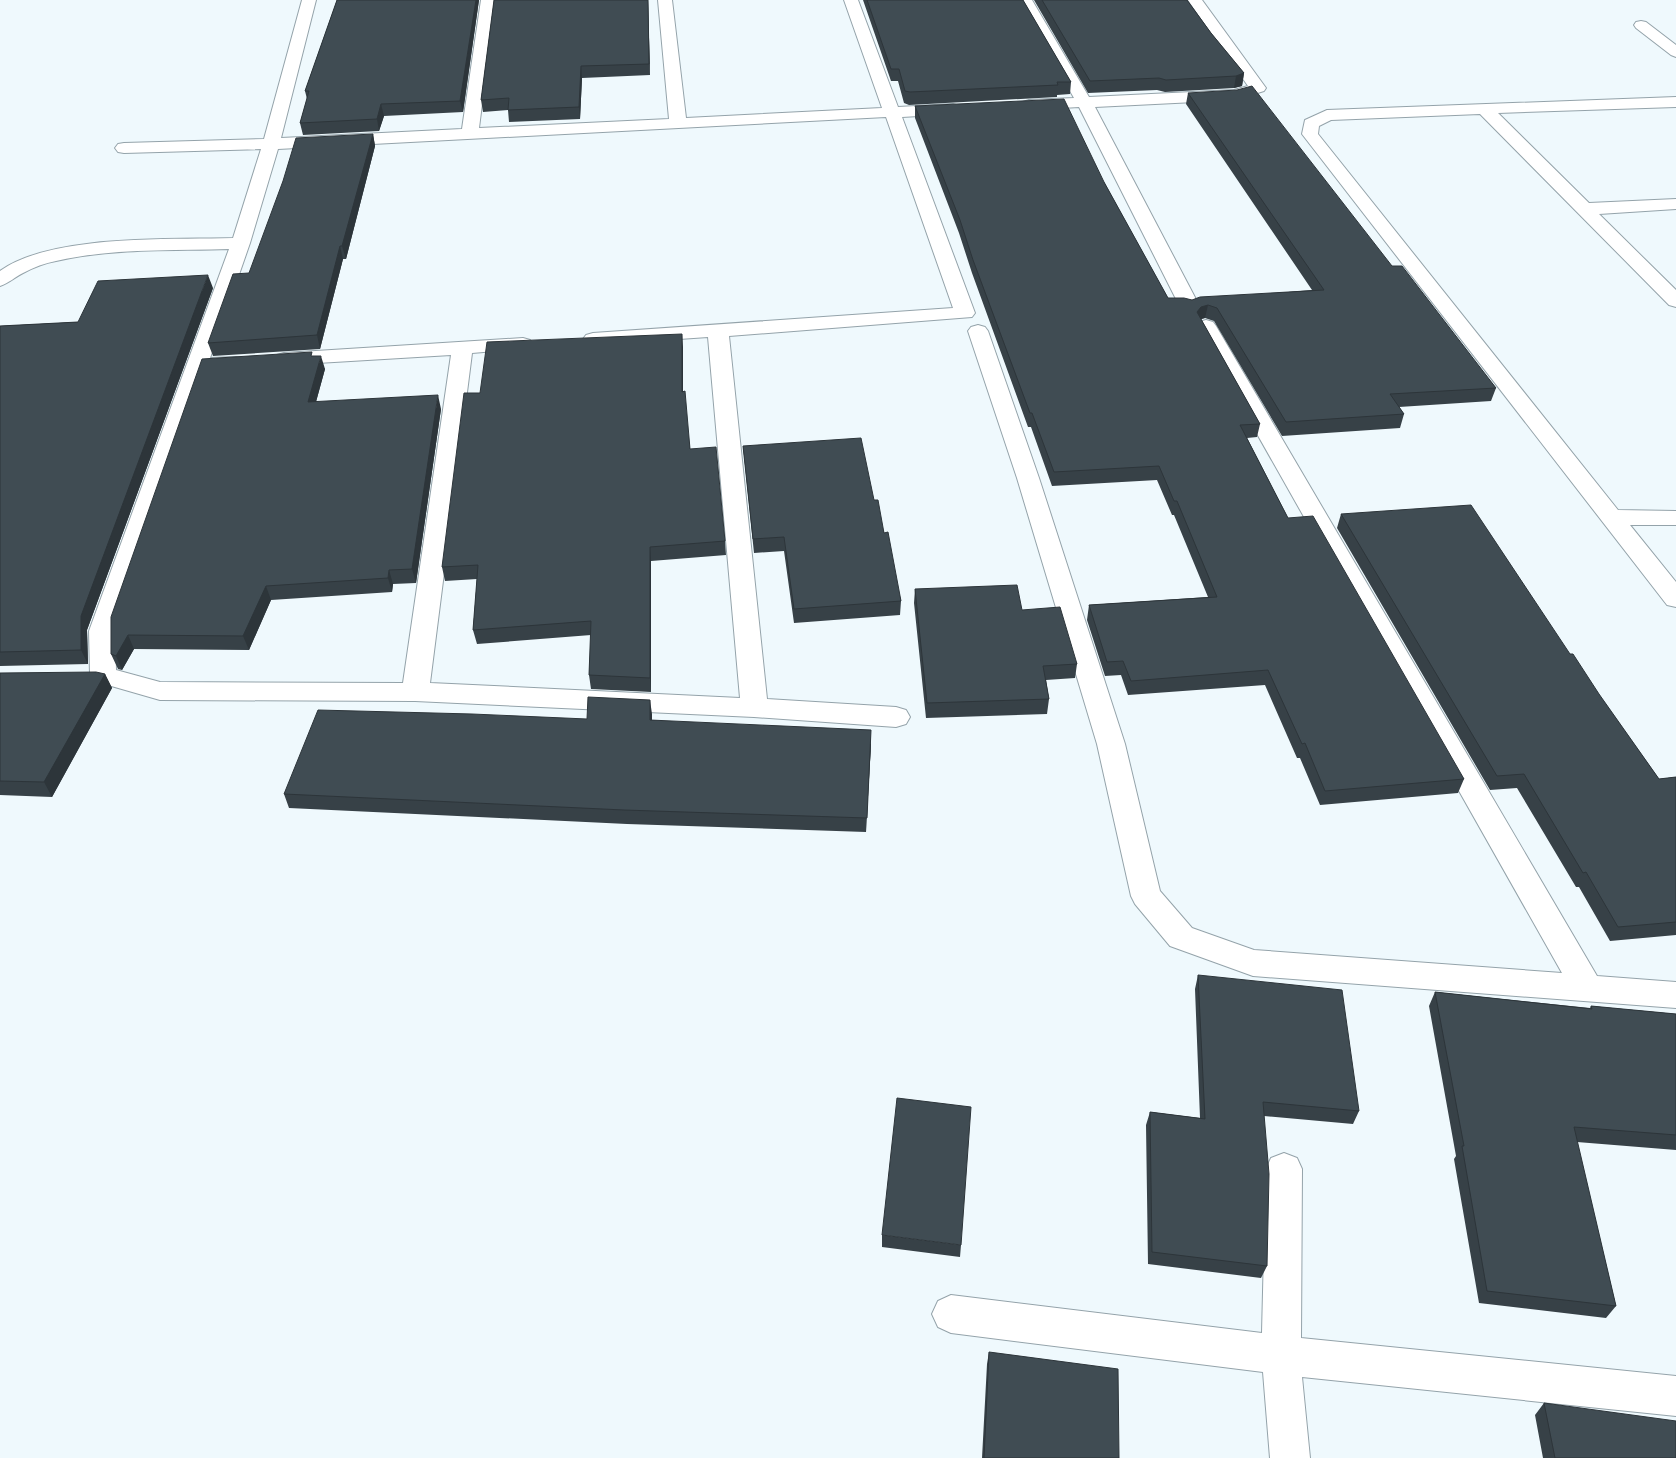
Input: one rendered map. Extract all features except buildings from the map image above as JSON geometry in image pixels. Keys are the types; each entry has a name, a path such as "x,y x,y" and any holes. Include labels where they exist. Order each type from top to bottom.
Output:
{"street":[{"path":"103,675 102,631 241,242 272,144 309,0"},
{"path":"470,133 488,0"},
{"path":"665,0 678,123"},
{"path":"571,340 965,313 851,0"},
{"path":"1024,0 1084,102 1189,305"},
{"path":"1017,106 1236,95 1258,88 1195,0"},
{"path":"1641,26 1676,52"},
{"path":"1676,102 1484,108 1327,116 1311,124 1310,134 1676,599"},
{"path":"124,148 272,144 969,108"},
{"path":"1484,108 1676,301"},
{"path":"1585,209 1676,204"},
{"path":"0,280 6,275 42,258 87,249 241,242"},
{"path":"1206,326 1586,988"},
{"path":"718,330 754,708"},
{"path":"978,331 1028,478 1111,744 1146,896 1181,937 1253,963 1676,995"},
{"path":"197,365 541,342"},
{"path":"415,692 462,348"},
{"path":"1610,517 1676,518"},
{"path":"75,676 103,675 160,691 415,692 754,708 896,717"},
{"path":"1284,1169 1281,1355 1290,1458"},
{"path":"951,1314 1281,1355 1676,1396"}]}
